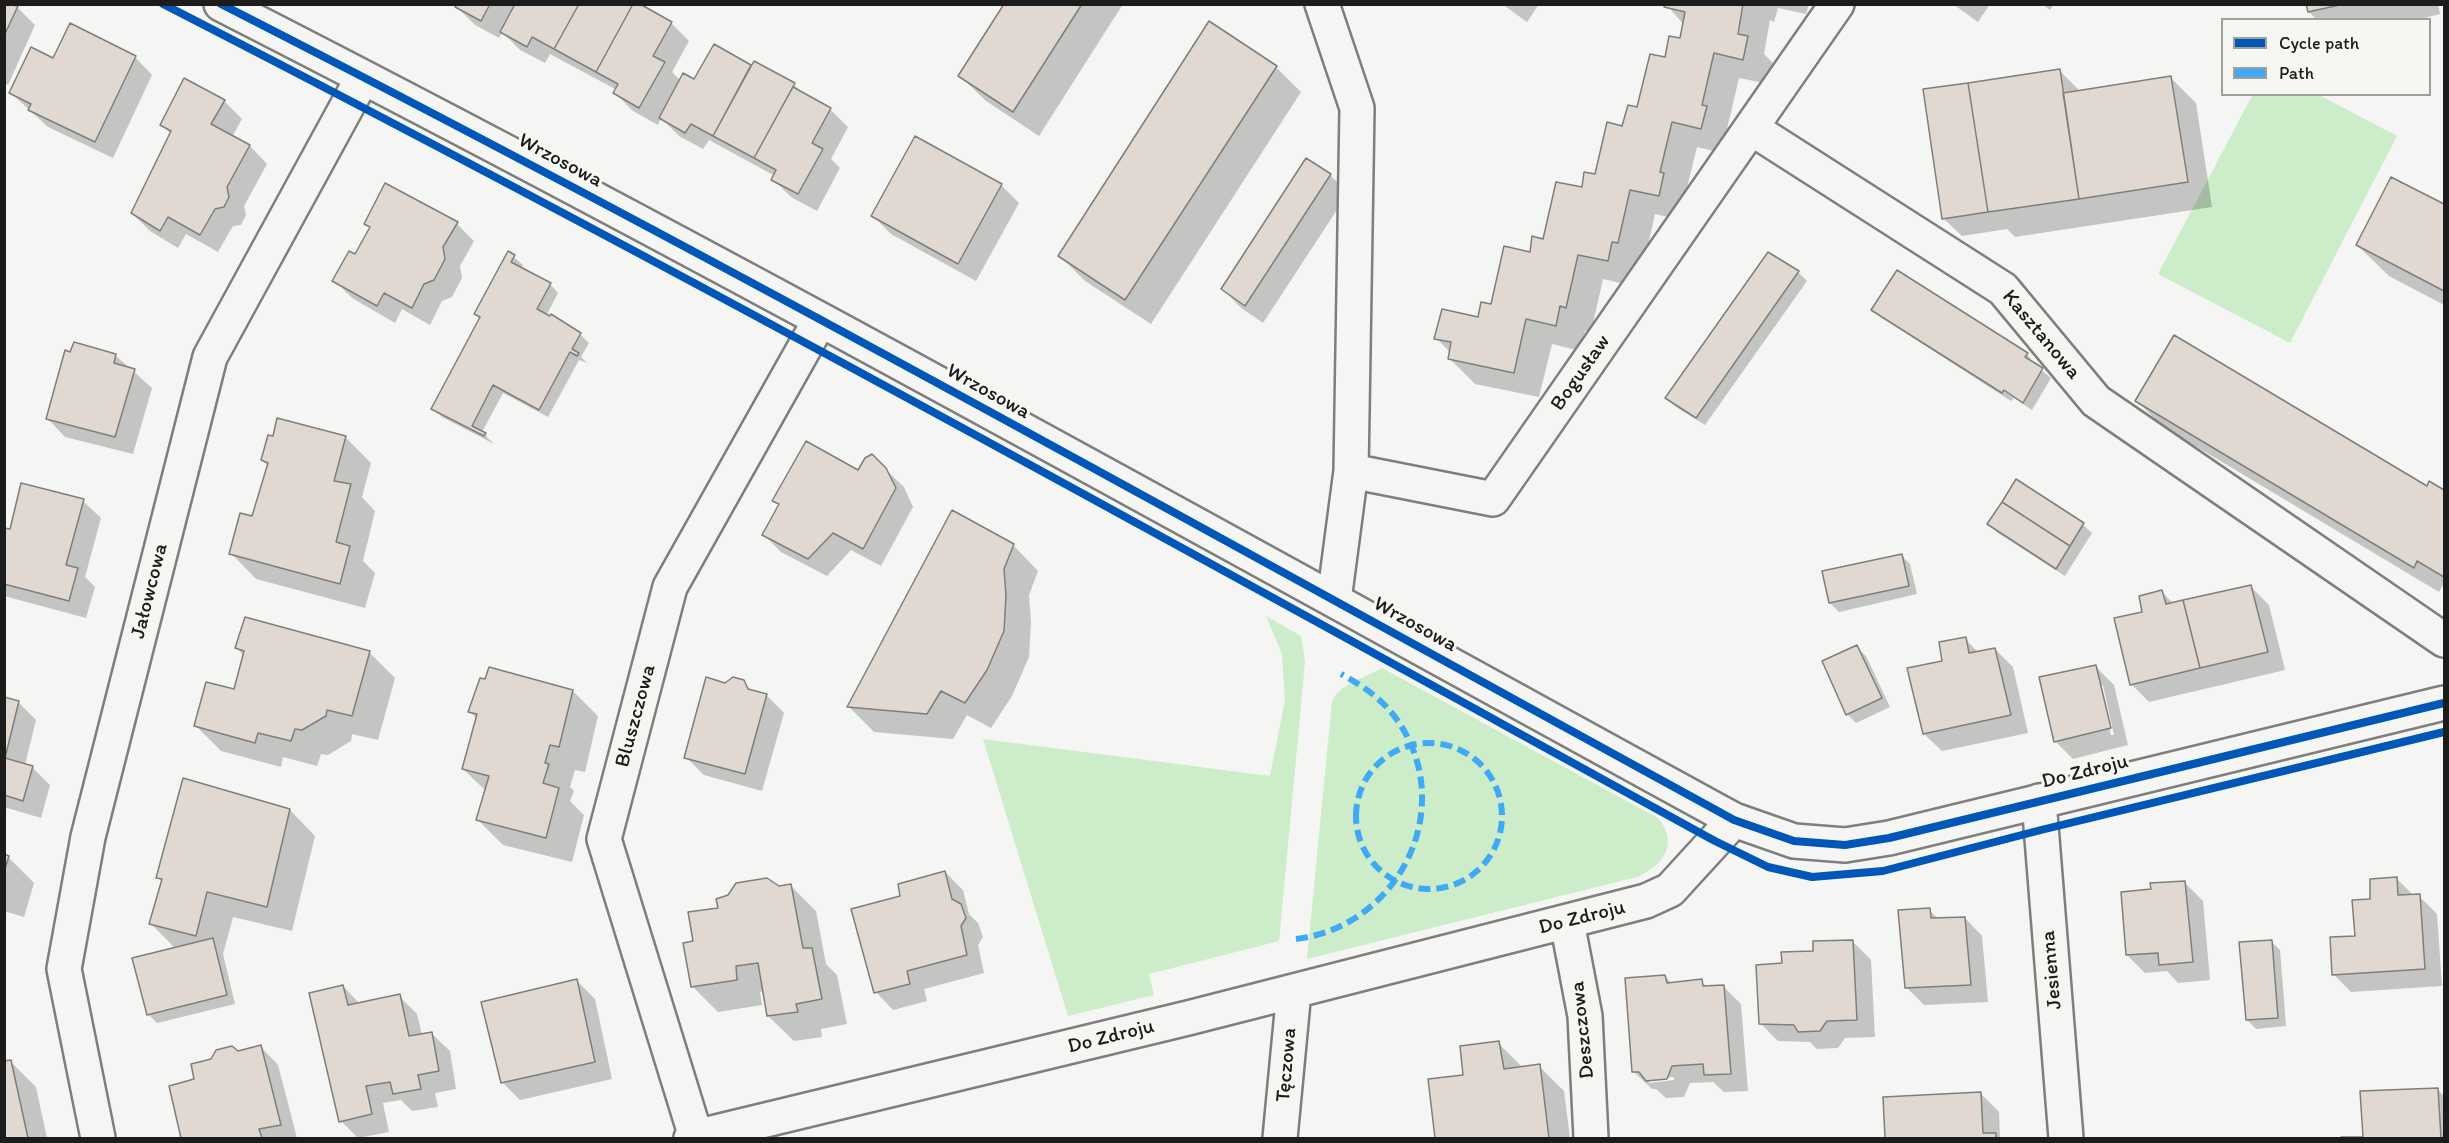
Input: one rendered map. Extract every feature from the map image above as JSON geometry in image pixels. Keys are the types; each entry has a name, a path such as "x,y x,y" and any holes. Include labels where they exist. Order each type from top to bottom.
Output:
{"street":[{"name":"Wrzosowa","path":"221,4 820,320 1734,820"},
{"path":"1322,4 1357,108 1351,471 1334,600"},
{"path":"1752,128 1837,4"},
{"name":"Jałowcowa","path":"98,1138 64,969 88,837 210,357 363,77"},
{"name":"Bogusław","path":"1351,471 1493,499 1752,128"},
{"name":"Kasztanowa","path":"1752,128 2003,289 2096,400 2445,640"},
{"name":"Bluszczowa","path":"694,1138 604,838 670,587 820,320"},
{"name":"Do Zdroju","path":"694,1138 1294,991 1646,901 1670,890 1734,820 1794,841 1845,845 1889,838 2445,703"},
{"name":"Jesienna","path":"2039,801 2066,1138"},
{"name":"Deszczowa","path":"1567,922 1585,1016 1591,1138"},
{"name":"Tęczowa","path":"1280,1138 1294,991"}],"green space":[{"path":"2252,96 2321,96 2397,136 2290,343 2158,274"},
{"path":"1266,616 1301,636 1305,662 1279,941 1149,974 1154,995 1068,1016 983,739 1270,776 1285,700 1282,654"},
{"path":"1382,668 1658,818 1667,836 1666,853 1655,866 1637,877 1307,959 1332,701 1347,685"}],"building":[{"path":"4,4 18,6 4,36"},
{"path":"457,4 490,4 481,21 455,7"},
{"path":"515,4 579,4 554,49 532,37 527,47 500,32"},
{"path":"579,4 633,4 596,72 554,49"},
{"path":"633,4 640,4 672,22 653,56 665,62 639,108 613,93 618,84 596,72"},
{"path":"1004,4 1082,4 1013,112 958,76"},
{"path":"1665,4 1743,4 1738,34 1748,36 1743,60 1714,53 1702,105 1707,106 1701,129 1672,122 1660,172 1664,173 1659,196 1630,190 1618,243 1612,242 1608,261 1578,255 1566,308 1560,306 1556,326 1526,319 1514,373 1448,359 1451,342 1434,339 1442,309 1478,317 1481,302 1491,304 1504,246 1530,252 1532,236 1543,239 1556,182 1582,187 1584,172 1595,174 1607,122 1622,126 1628,105 1637,107 1650,54 1665,57 1669,36 1680,38 1685,12 1664,7"},
{"path":"2306,4 2344,4 2308,12"},
{"path":"1209,21 1277,66 1125,300 1058,256"},
{"path":"70,23 136,56 95,142 28,110 31,104 9,93 31,47 53,58"},
{"path":"714,44 751,65 713,136 691,124 685,133 659,118 683,73 694,79"},
{"path":"754,61 795,83 754,158 713,136"},
{"path":"2060,69 2079,199 1988,212 1968,83"},
{"path":"2171,76 2188,182 2079,199 2063,93"},
{"path":"184,78 225,100 211,124 250,145 227,187 229,197 224,207 215,209 200,235 168,217 160,231 131,213 171,131 160,125"},
{"path":"1968,83 1988,212 1942,219 1923,89"},
{"path":"793,87 831,108 812,143 823,149 798,194 771,180 776,170 754,158"},
{"path":"915,136 1002,184 958,264 871,216"},
{"path":"1306,158 1331,174 1245,306 1221,289"},
{"path":"2391,177 2444,204 2444,291 2356,245"},
{"path":"385,183 458,222 443,247 445,259 434,280 424,284 412,308 384,293 377,306 332,281 349,251 355,254 370,227 364,224"},
{"path":"508,251 515,255 511,262 551,283 537,309 550,316 551,314 581,333 572,349 579,353 577,356 570,352 539,410 493,385 472,426 486,433 484,436 431,409 480,317 474,314"},
{"path":"1768,252 1799,271 1696,418 1665,398"},
{"path":"1897,270 2028,353 2025,357 2043,368 2023,403 2004,390 2002,393 1871,310"},
{"path":"2174,335 2427,486 2429,481 2444,490 2444,577 2417,561 2414,568 2135,401"},
{"path":"74,342 116,354 114,363 135,369 115,437 46,419 65,350 70,352"},
{"path":"277,418 346,436 334,481 351,484 336,542 350,546 340,584 229,554 240,513 252,516 268,463 261,460 268,435 273,436"},
{"path":"806,441 858,470 865,458 872,454 886,468 896,488 863,549 833,533 808,559 762,535 779,504 772,501"},
{"path":"2016,479 2084,523 2070,546 2002,502"},
{"path":"21,483 84,499 66,565 78,568 69,601 4,584 4,528 10,529"},
{"path":"2002,502 2070,546 2056,569 1987,524"},
{"path":"952,510 1014,544 1004,569 1006,595 1004,631 987,670 965,703 941,691 927,714 847,707"},
{"path":"1902,554 1909,586 1829,603 1822,571"},
{"path":"2251,585 2268,652 2200,668 2183,600"},
{"path":"2162,590 2166,604 2183,600 2200,668 2130,685 2114,618 2142,612 2139,596"},
{"path":"245,617 370,651 352,716 327,710 326,716 302,730 295,729 291,741 258,733 255,743 194,726 206,682 234,689 244,651 235,648"},
{"path":"1966,637 1969,653 1995,648 2011,715 1923,734 1907,668 1942,661 1939,642"},
{"path":"1857,645 1882,698 1846,715 1822,661"},
{"path":"2096,665 2111,728 2054,742 2039,677"},
{"path":"489,667 573,690 559,747 550,745 545,763 549,764 543,783 559,788 546,838 476,820 489,776 462,769 477,714 468,712 480,678 485,679"},
{"path":"706,677 725,683 733,677 744,680 748,689 767,694 745,774 684,758"},
{"path":"4,697 19,701 5,758 33,766 23,801 4,795"},
{"path":"183,778 290,809 267,907 207,892 196,936 149,924 162,879 156,878"},
{"path":"4,854 9,856 4,872"},
{"path":"945,871 952,899 961,904 966,918 961,926 967,955 907,971 910,984 874,993 851,909 900,896 898,884"},
{"path":"2397,877 2398,895 2420,894 2425,969 2332,975 2330,937 2355,936 2352,900 2370,899 2370,879"},
{"path":"767,878 779,886 791,884 803,948 812,948 822,999 796,1004 798,1012 767,1016 758,963 736,966 737,980 691,987 683,943 693,941 688,912 718,908 716,899 728,895 736,883"},
{"path":"2185,881 2193,962 2159,965 2158,953 2126,955 2121,892 2151,889 2150,883"},
{"path":"1930,908 1931,918 1965,917 1971,985 1905,988 1898,910"},
{"path":"213,938 227,995 147,1015 132,958"},
{"path":"1853,940 1857,1020 1827,1021 1820,1031 1798,1032 1794,1025 1759,1024 1756,965 1782,963 1781,952 1813,951 1813,941"},
{"path":"2272,940 2278,1018 2246,1020 2239,942"},
{"path":"1665,975 1667,983 1702,979 1703,986 1724,985 1731,1074 1704,1075 1703,1064 1672,1066 1667,1079 1646,1081 1639,1072 1632,1072 1625,978"},
{"path":"577,979 595,1062 501,1083 481,1002"},
{"path":"343,985 348,1005 400,994 409,1036 432,1032 439,1071 418,1075 421,1089 393,1094 390,1082 366,1086 372,1114 339,1122 309,993"},
{"path":"1499,1041 1504,1069 1540,1064 1549,1138 1435,1138 1428,1079 1463,1075 1460,1046"},
{"path":"261,1045 281,1125 259,1129 262,1138 181,1138 169,1086 194,1079 191,1064 211,1059 216,1050 232,1046 238,1051"},
{"path":"11,1060 28,1138 4,1138 4,1061"},
{"path":"2438,1088 2441,1138 2341,1138 2363,1137 2360,1091"},
{"path":"1981,1092 1983,1133 1996,1133 1996,1138 1885,1138 1883,1097"}],"marked path":[{"path":"1296,939 1332,930 1363,913 1388,889 1407,860 1419,828 1422,793 1416,758 1400,724 1374,695 1341,674"},
{"path":"1429,743 1457,749 1480,765 1496,788 1502,816 1496,844 1480,867 1457,883 1429,889 1401,883 1378,867 1362,844 1356,816 1362,788 1378,765 1401,749 1429,743"}],"cycle path":[{"path":"163,4 359,105 748,312 1136,522 1715,841 1768,867 1812,877 1883,871 2444,732"},
{"path":"221,4 412,102 791,304 1734,820 1794,841 1845,845 1889,838 2444,703"}]}
